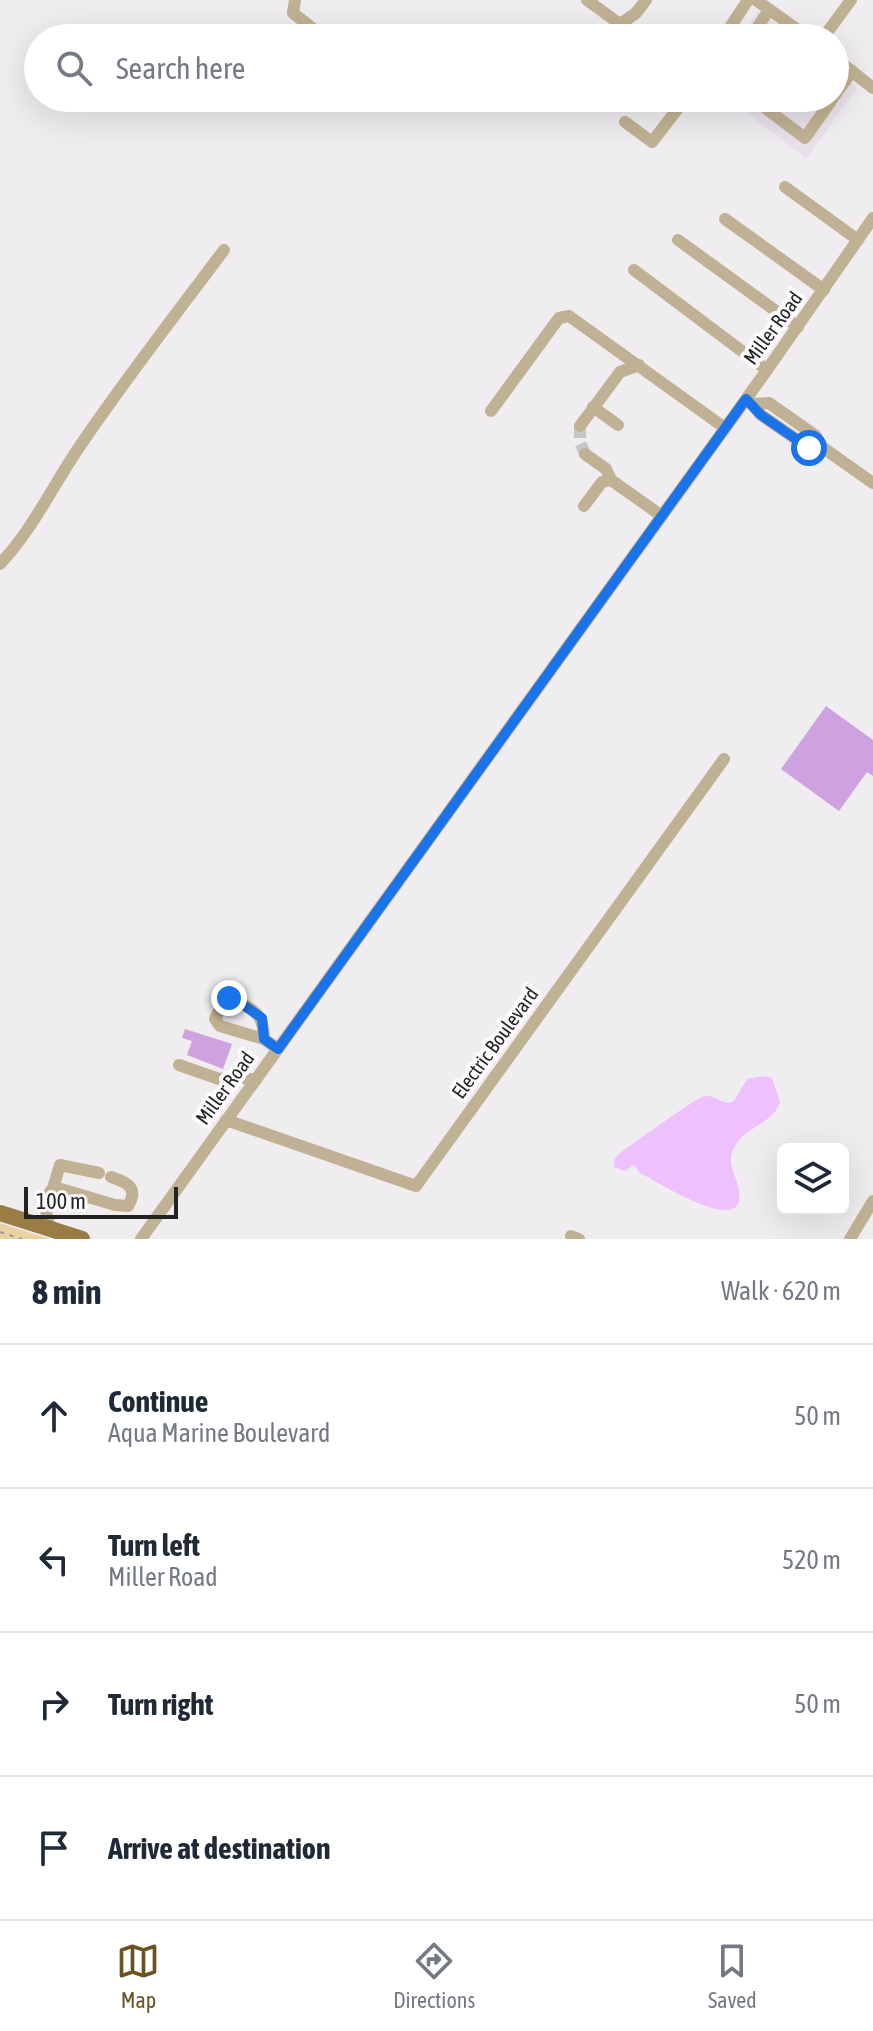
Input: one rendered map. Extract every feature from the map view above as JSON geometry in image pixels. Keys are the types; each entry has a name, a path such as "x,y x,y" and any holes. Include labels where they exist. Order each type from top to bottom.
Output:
{"main road":[{"path":"0,1213 82,1239"}],"street":[{"path":"295,0 293,13 307,24"},
{"path":"587,0 622,23 636,13 646,0"},
{"path":"732,24 748,0"},
{"path":"756,0 789,24"},
{"path":"833,24 851,0"},
{"path":"760,24 769,10"},
{"path":"849,69 873,88"},
{"path":"849,75 852,71"},
{"path":"625,122 652,142 675,112"},
{"path":"778,112 805,138 823,112"},
{"path":"785,187 858,240"},
{"name":"Miller Road","path":"141,1239 725,428 750,401 767,370 873,218"},
{"path":"725,219 824,290"},
{"path":"678,240 798,327"},
{"path":"0,564 36,519 66,465 95,424 224,250"},
{"path":"634,270 767,370"},
{"path":"491,411 559,318 569,316 725,428"},
{"path":"580,426 620,372 639,365"},
{"path":"750,401 761,415 809,448 822,447 873,483"},
{"path":"593,407 618,425"},
{"path":"585,454 606,469 611,480 662,516"},
{"path":"584,506 602,482 611,480"},
{"name":"Electric Boulevard","path":"226,1120 416,1186 724,759"},
{"path":"264,1039 278,1049"},
{"path":"179,1065 219,1079 239,1077 256,1080"},
{"path":"51,1229 46,1211 53,1188 60,1165 122,1180 132,1188 133,1194 128,1206 53,1188"},
{"path":"850,1239 873,1201"}],"path":[{"path":"0,1232 22,1239"}],"shaded area":[{"path":"758,11 775,24 749,24"},
{"path":"849,82 857,88 849,99"},
{"path":"746,112 840,112 806,159"},
{"path":"772,1078 780,1102 771,1116 743,1136 733,1150 731,1161 739,1192 737,1205 729,1210 698,1203 640,1173 634,1165 625,1171 614,1167 615,1158 620,1153 700,1098 708,1096 729,1103 734,1101 747,1079"},
{"path":"0,1223 50,1239 0,1239"}],"building":[{"path":"826,706 873,740 873,776 867,772 839,811 781,769"},
{"path":"185,1029 232,1044 223,1069 187,1055 192,1041 182,1038"}],"tunnel":[{"path":"580,426 580,442 585,454"}],"route":[{"path":"229,998 262,1018 264,1039 278,1049 746,399 761,415 809,448"}]}
